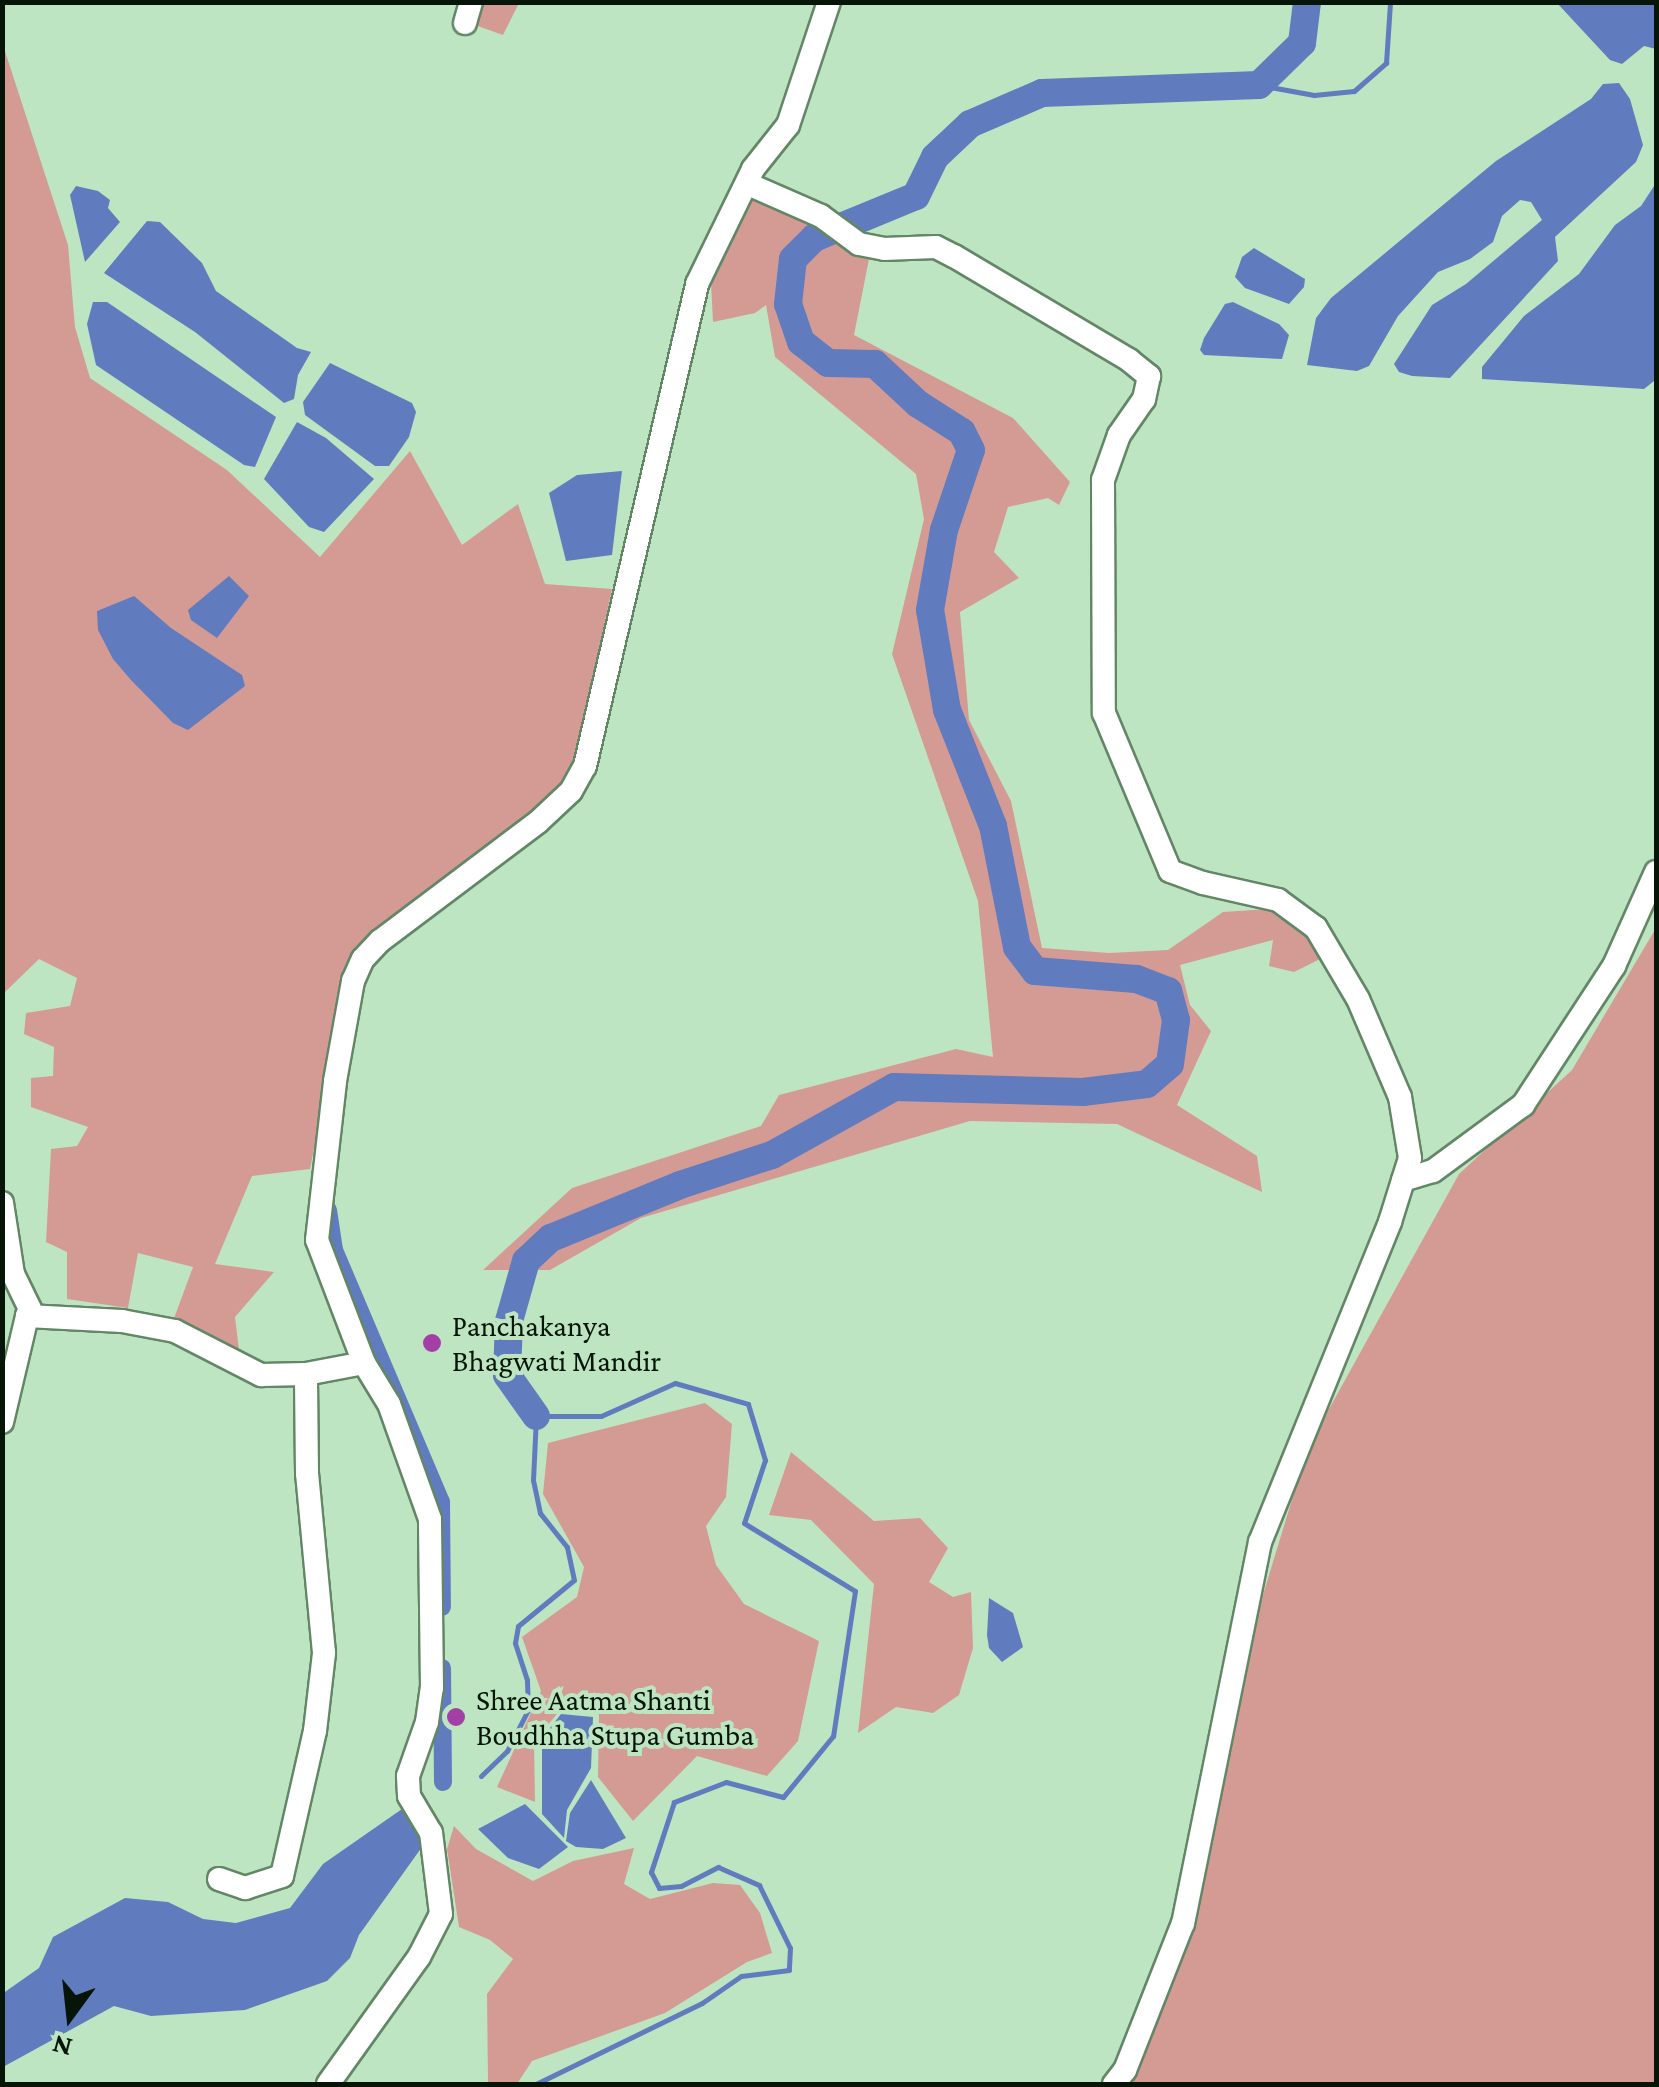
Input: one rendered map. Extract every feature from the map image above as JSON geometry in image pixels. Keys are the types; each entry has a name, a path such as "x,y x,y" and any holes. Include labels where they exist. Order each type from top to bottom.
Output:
{"street":[{"path":"328,2084 419,1958 441,1914 431,1833 410,1796 408,1776 426,1722 432,1688 430,1518 389,1404 364,1363 317,1240 335,1081 352,982 363,959 380,941 538,822 571,792 585,766 697,284 753,169 788,125 829,2"},
{"path":"748,184 821,216 847,236 884,249 936,247 1129,360 1149,376 1144,399 1119,435 1103,480 1104,713 1170,871 1203,883 1278,900 1316,928 1358,1000 1400,1096 1410,1158 1260,1542 1183,1923 1132,2053 1114,2084"},
{"path":"1403,1180 1433,1172 1523,1105 1606,980 1656,872"},
{"path":"2,1203 8,1272 30,1309 2,1422"},
{"path":"28,1316 122,1321 175,1331 261,1375 306,1374 364,1363"},
{"path":"219,1879 245,1888 282,1876 315,1731 324,1653 307,1474 306,1374"}],"shaded area":[{"path":"480,3 519,3 503,35 472,24"},
{"path":"2,42 68,245 75,327 90,378 227,470 320,557 410,451 462,545 518,504 545,584 612,589 570,781 352,956 310,1169 252,1176 215,1264 274,1272 235,1317 239,1350 173,1321 193,1267 138,1253 128,1308 67,1299 67,1252 46,1242 51,1149 77,1146 88,1127 31,1107 31,1078 53,1076 54,1047 24,1034 26,1013 70,1006 77,978 39,959 3,994"},
{"path":"754,194 869,259 854,335 1013,418 1070,482 1059,505 1048,498 1008,507 994,552 1019,578 960,612 969,720 1011,801 1042,948 1109,953 1168,950 1223,912 1268,909 1314,935 1320,959 1294,972 1269,966 1273,940 1180,965 1190,1005 1211,1031 1177,1105 1257,1156 1262,1192 1117,1124 970,1121 641,1218 550,1270 483,1270 572,1188 761,1126 779,1095 956,1049 993,1057 978,901 892,654 924,519 916,474 775,357 766,305 755,313 713,322 711,283"},
{"path":"1656,928 1656,2084 1128,2084 1197,1917 1248,1644 1308,1447 1459,1174 1572,1070"},
{"path":"705,1403 732,1424 726,1497 706,1526 716,1565 744,1604 819,1641 798,1741 767,1776 697,1756 633,1821 598,1777 599,1709 563,1707 534,1741 535,1802 497,1787 541,1691 522,1637 577,1597 584,1567 543,1494 548,1443"},
{"path":"791,1452 874,1521 920,1518 948,1548 929,1582 953,1597 971,1592 973,1648 959,1695 933,1713 896,1707 858,1733 874,1584 811,1520 769,1515"},
{"path":"454,1826 476,1849 533,1881 573,1861 634,1848 624,1884 650,1899 713,1883 740,1885 760,1913 772,1953 747,1962 665,2013 532,2061 517,2084 488,2084 487,1994 513,1959 490,1940 459,1927 447,1849"}],"water":[{"path":"1557,3 1656,3 1656,49 1644,46 1622,64 1610,60"},
{"path":"1619,83 1630,99 1643,145 1636,162 1555,237 1558,261 1450,378 1412,376 1399,372 1394,364 1432,305 1466,284 1542,220 1531,202 1520,200 1502,216 1493,242 1470,259 1438,272 1398,316 1369,366 1357,371 1307,365 1316,318 1331,298 1496,161 1591,99 1603,84"},
{"path":"1656,183 1654,381 1644,389 1482,379 1482,367 1524,316 1579,274 1615,225 1641,206"},
{"path":"76,186 98,191 110,200 108,208 120,222 85,262 70,195"},
{"path":"147,221 160,222 202,263 216,291 297,348 311,352 298,375 294,399 284,403 195,332 104,273"},
{"path":"1254,248 1305,279 1304,287 1289,304 1245,288 1235,277 1242,257"},
{"path":"93,302 107,302 276,417 255,467 244,465 96,365 87,324"},
{"path":"1233,302 1279,324 1289,335 1282,359 1204,355 1200,350 1204,338 1225,304"},
{"path":"330,363 412,403 416,412 409,437 389,466 375,466 305,415 303,402"},
{"path":"297,422 326,438 374,479 324,532 309,527 264,479"},
{"path":"622,471 612,555 566,561 549,493 577,475"},
{"path":"229,576 249,596 217,638 191,620 188,610"},
{"path":"134,596 171,628 242,675 245,686 188,730 173,723 131,680 113,659 98,630 97,611"},
{"path":"989,1598 1013,1613 1023,1647 1002,1662 989,1648"},
{"path":"561,1714 593,1717 591,1768 567,1810 564,1838 542,1814 542,1738"},
{"path":"591,1780 626,1838 603,1849 576,1847 566,1841 570,1813"},
{"path":"525,1804 568,1847 539,1869 508,1858 478,1829"},
{"path":"402,1809 413,1817 425,1839 422,1847 359,1935 350,1958 327,1981 245,2010 151,2016 114,2006 3,2067 2,1994 39,1968 53,1937 125,1898 168,1902 203,1919 236,1923 290,1908 323,1864"}],"waterway":[{"path":"536,1416 507,1375 509,1321 526,1261 551,1238 680,1185 772,1155 894,1087 1083,1092 1147,1084 1170,1064 1176,1020 1168,991 1136,979 1035,971 1017,947 993,826 947,710 930,610 944,530 971,450 962,432 918,404 875,364 828,363 801,342 788,304 793,259 814,238 916,196 935,157 970,124 1042,93 1259,85 1302,43 1307,2"},
{"path":"1259,85 1314,95 1354,91 1386,63 1390,2"},
{"path":"328,1210 334,1250 441,1502 442,1607"},
{"path":"481,1776 507,1751 528,1710 527,1680 515,1643 518,1626 574,1580 567,1547 540,1513 533,1480 536,1416 601,1416 675,1383 748,1404 765,1460 744,1523 855,1591 833,1736 783,1797 726,1782 674,1802 651,1872 659,1888 681,1886 718,1867 759,1885 790,1948 789,1970 741,1976 702,2003 536,2084"},
{"path":"442,1668 443,1782"}],"place":[{"name":"Panchakanya Bhagwati Mandir","path":"432,1343"},
{"name":"Shree Aatma Shanti Boudhha Stupa Gumba","path":"456,1717"}]}
